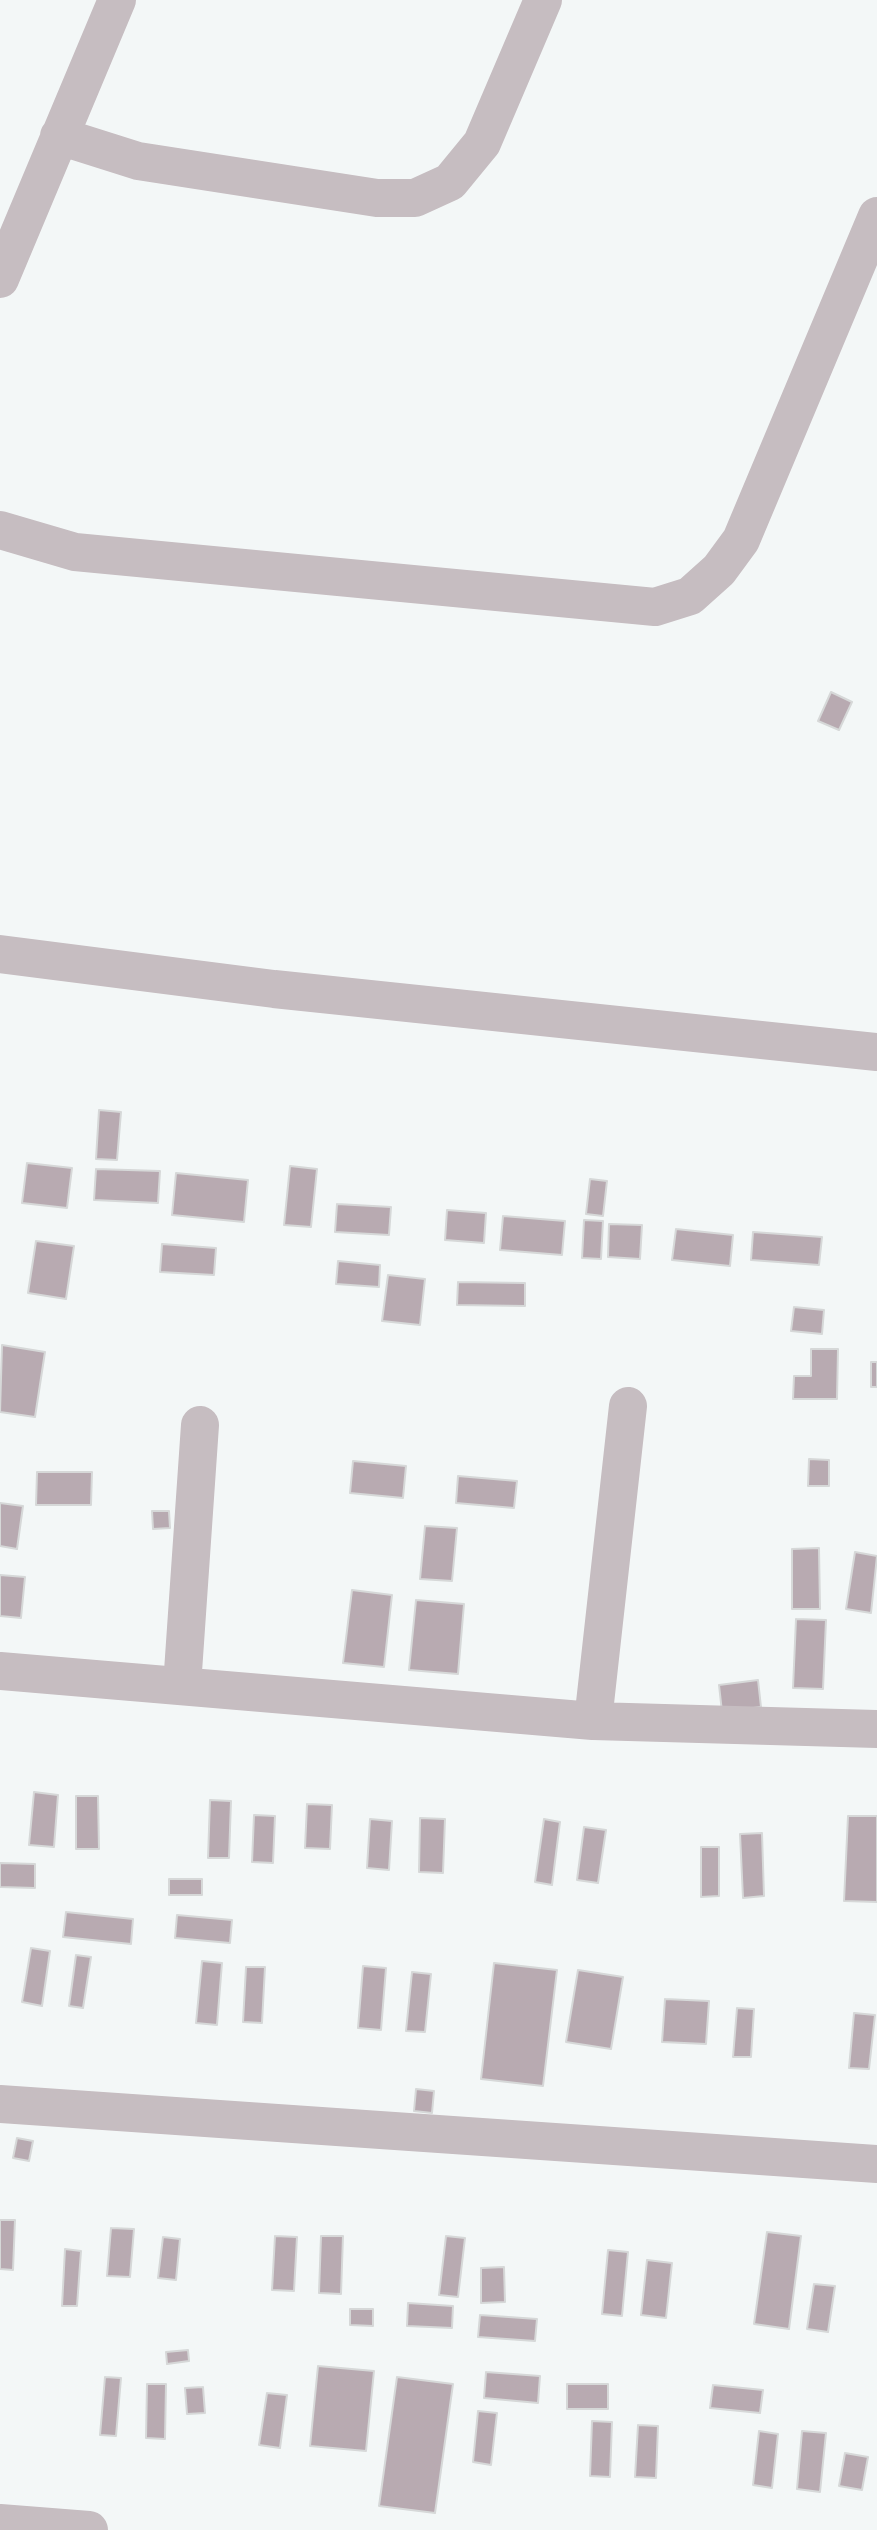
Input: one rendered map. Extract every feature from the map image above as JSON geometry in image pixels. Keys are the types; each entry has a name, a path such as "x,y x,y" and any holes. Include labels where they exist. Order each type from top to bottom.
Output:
{"street":[{"path":"0,279 117,0"},
{"path":"59,136 138,161 377,198 415,198 450,182 482,143 543,0"},
{"path":"0,530 75,552 655,607 690,596 719,570 741,540 877,216"},
{"path":"0,954 274,989 877,1052"},
{"path":"593,1721 628,1406"},
{"path":"183,1686 200,1425"},
{"path":"0,1671 593,1721 877,1729"},
{"path":"0,2104 877,2164"},
{"path":"0,2523 89,2530"}],"building":[{"path":"831,692 852,702 839,730 818,721"},
{"path":"99,1110 121,1112 117,1160 96,1159"},
{"path":"27,1163 72,1168 67,1208 22,1203"},
{"path":"290,1166 317,1169 311,1227 284,1225"},
{"path":"96,1169 160,1171 158,1203 94,1200"},
{"path":"176,1173 248,1180 244,1222 172,1215"},
{"path":"590,1179 607,1181 603,1216 586,1214"},
{"path":"337,1204 391,1207 389,1235 335,1232"},
{"path":"447,1210 486,1213 484,1243 445,1240"},
{"path":"503,1216 565,1221 562,1255 500,1250"},
{"path":"584,1220 603,1221 601,1259 582,1258"},
{"path":"609,1224 642,1225 640,1259 608,1257"},
{"path":"676,1229 733,1235 730,1266 672,1260"},
{"path":"753,1232 822,1237 819,1265 751,1260"},
{"path":"36,1241 74,1246 66,1299 28,1293"},
{"path":"162,1244 216,1248 214,1275 160,1272"},
{"path":"338,1261 380,1265 379,1287 336,1284"},
{"path":"388,1275 425,1279 420,1325 382,1321"},
{"path":"458,1282 525,1283 525,1306 457,1305"},
{"path":"794,1307 824,1310 822,1334 791,1331"},
{"path":"2,1345 45,1352 35,1417 0,1412"},
{"path":"811,1349 838,1349 837,1399 793,1399 794,1376 811,1376"},
{"path":"871,1362 877,1362 877,1387 871,1387"},
{"path":"809,1459 829,1460 829,1486 808,1486"},
{"path":"353,1461 406,1466 403,1498 350,1493"},
{"path":"37,1472 92,1472 91,1505 36,1505"},
{"path":"458,1476 517,1481 514,1508 456,1503"},
{"path":"0,1503 23,1506 17,1549 0,1546"},
{"path":"152,1511 169,1511 170,1528 153,1529"},
{"path":"425,1526 457,1528 452,1581 420,1579"},
{"path":"819,1548 820,1609 792,1609 792,1549"},
{"path":"855,1552 877,1556 871,1613 846,1609"},
{"path":"0,1575 25,1577 21,1618 0,1616"},
{"path":"352,1590 392,1595 384,1667 343,1663"},
{"path":"416,1600 464,1604 458,1674 409,1670"},
{"path":"796,1619 826,1620 823,1689 793,1688"},
{"path":"758,1680 761,1707 722,1712 719,1685"},
{"path":"34,1792 58,1795 54,1847 29,1845"},
{"path":"76,1796 98,1796 99,1849 76,1849"},
{"path":"210,1800 231,1801 229,1858 208,1858"},
{"path":"307,1804 332,1805 330,1849 305,1848"},
{"path":"254,1815 275,1816 273,1863 252,1862"},
{"path":"848,1816 877,1816 877,1902 844,1901"},
{"path":"420,1818 445,1819 443,1873 419,1872"},
{"path":"370,1819 392,1821 389,1870 367,1868"},
{"path":"544,1819 560,1822 552,1885 535,1882"},
{"path":"584,1827 606,1830 598,1883 577,1880"},
{"path":"762,1833 764,1896 743,1898 740,1834"},
{"path":"701,1847 719,1847 719,1896 701,1897"},
{"path":"0,1863 35,1864 35,1888 0,1887"},
{"path":"169,1879 202,1879 202,1895 169,1895"},
{"path":"66,1912 133,1919 131,1944 63,1937"},
{"path":"177,1915 232,1920 230,1943 175,1938"},
{"path":"31,1948 50,1951 42,2006 22,2002"},
{"path":"76,1955 91,1957 83,2008 69,2006"},
{"path":"202,1961 222,1963 217,2025 196,2023"},
{"path":"494,1963 557,1970 543,2086 481,2079"},
{"path":"363,1966 386,1968 381,2030 358,2028"},
{"path":"246,1967 265,1967 262,2023 243,2022"},
{"path":"578,1970 623,1977 611,2049 566,2042"},
{"path":"412,1972 431,1974 425,2032 406,2031"},
{"path":"665,1999 709,2001 706,2044 662,2042"},
{"path":"737,2008 754,2009 751,2057 733,2057"},
{"path":"854,2013 875,2015 869,2069 849,2068"},
{"path":"416,2089 434,2091 432,2113 414,2111"},
{"path":"17,2138 33,2141 29,2161 13,2158"},
{"path":"0,2220 15,2220 13,2270 0,2269"},
{"path":"111,2228 134,2229 130,2277 107,2276"},
{"path":"767,2232 801,2236 789,2329 754,2324"},
{"path":"275,2236 297,2237 294,2291 272,2290"},
{"path":"321,2236 343,2236 341,2294 319,2293"},
{"path":"446,2236 465,2238 458,2297 439,2295"},
{"path":"163,2237 180,2239 176,2280 158,2278"},
{"path":"65,2249 81,2251 77,2306 62,2306"},
{"path":"608,2250 628,2252 622,2316 602,2314"},
{"path":"647,2260 672,2263 666,2318 641,2315"},
{"path":"504,2267 505,2302 481,2303 481,2268"},
{"path":"814,2284 835,2286 828,2332 807,2329"},
{"path":"408,2303 453,2306 452,2328 407,2326"},
{"path":"350,2309 373,2309 373,2326 350,2325"},
{"path":"480,2315 537,2319 535,2341 478,2337"},
{"path":"188,2350 189,2361 167,2364 166,2352"},
{"path":"318,2366 374,2371 366,2451 310,2446"},
{"path":"486,2372 540,2376 538,2403 484,2398"},
{"path":"105,2377 121,2378 116,2436 100,2435"},
{"path":"397,2377 453,2384 435,2513 379,2506"},
{"path":"147,2384 166,2384 165,2439 146,2438"},
{"path":"567,2384 608,2384 608,2409 567,2409"},
{"path":"713,2385 763,2390 760,2413 710,2408"},
{"path":"203,2387 205,2413 187,2414 185,2388"},
{"path":"267,2393 287,2395 280,2448 259,2445"},
{"path":"478,2411 497,2413 491,2465 473,2462"},
{"path":"592,2421 612,2422 610,2477 590,2476"},
{"path":"638,2425 658,2426 656,2478 635,2477"},
{"path":"759,2431 778,2434 772,2488 753,2485"},
{"path":"802,2431 826,2433 820,2492 797,2489"},
{"path":"845,2453 868,2457 862,2490 839,2486"}]}
